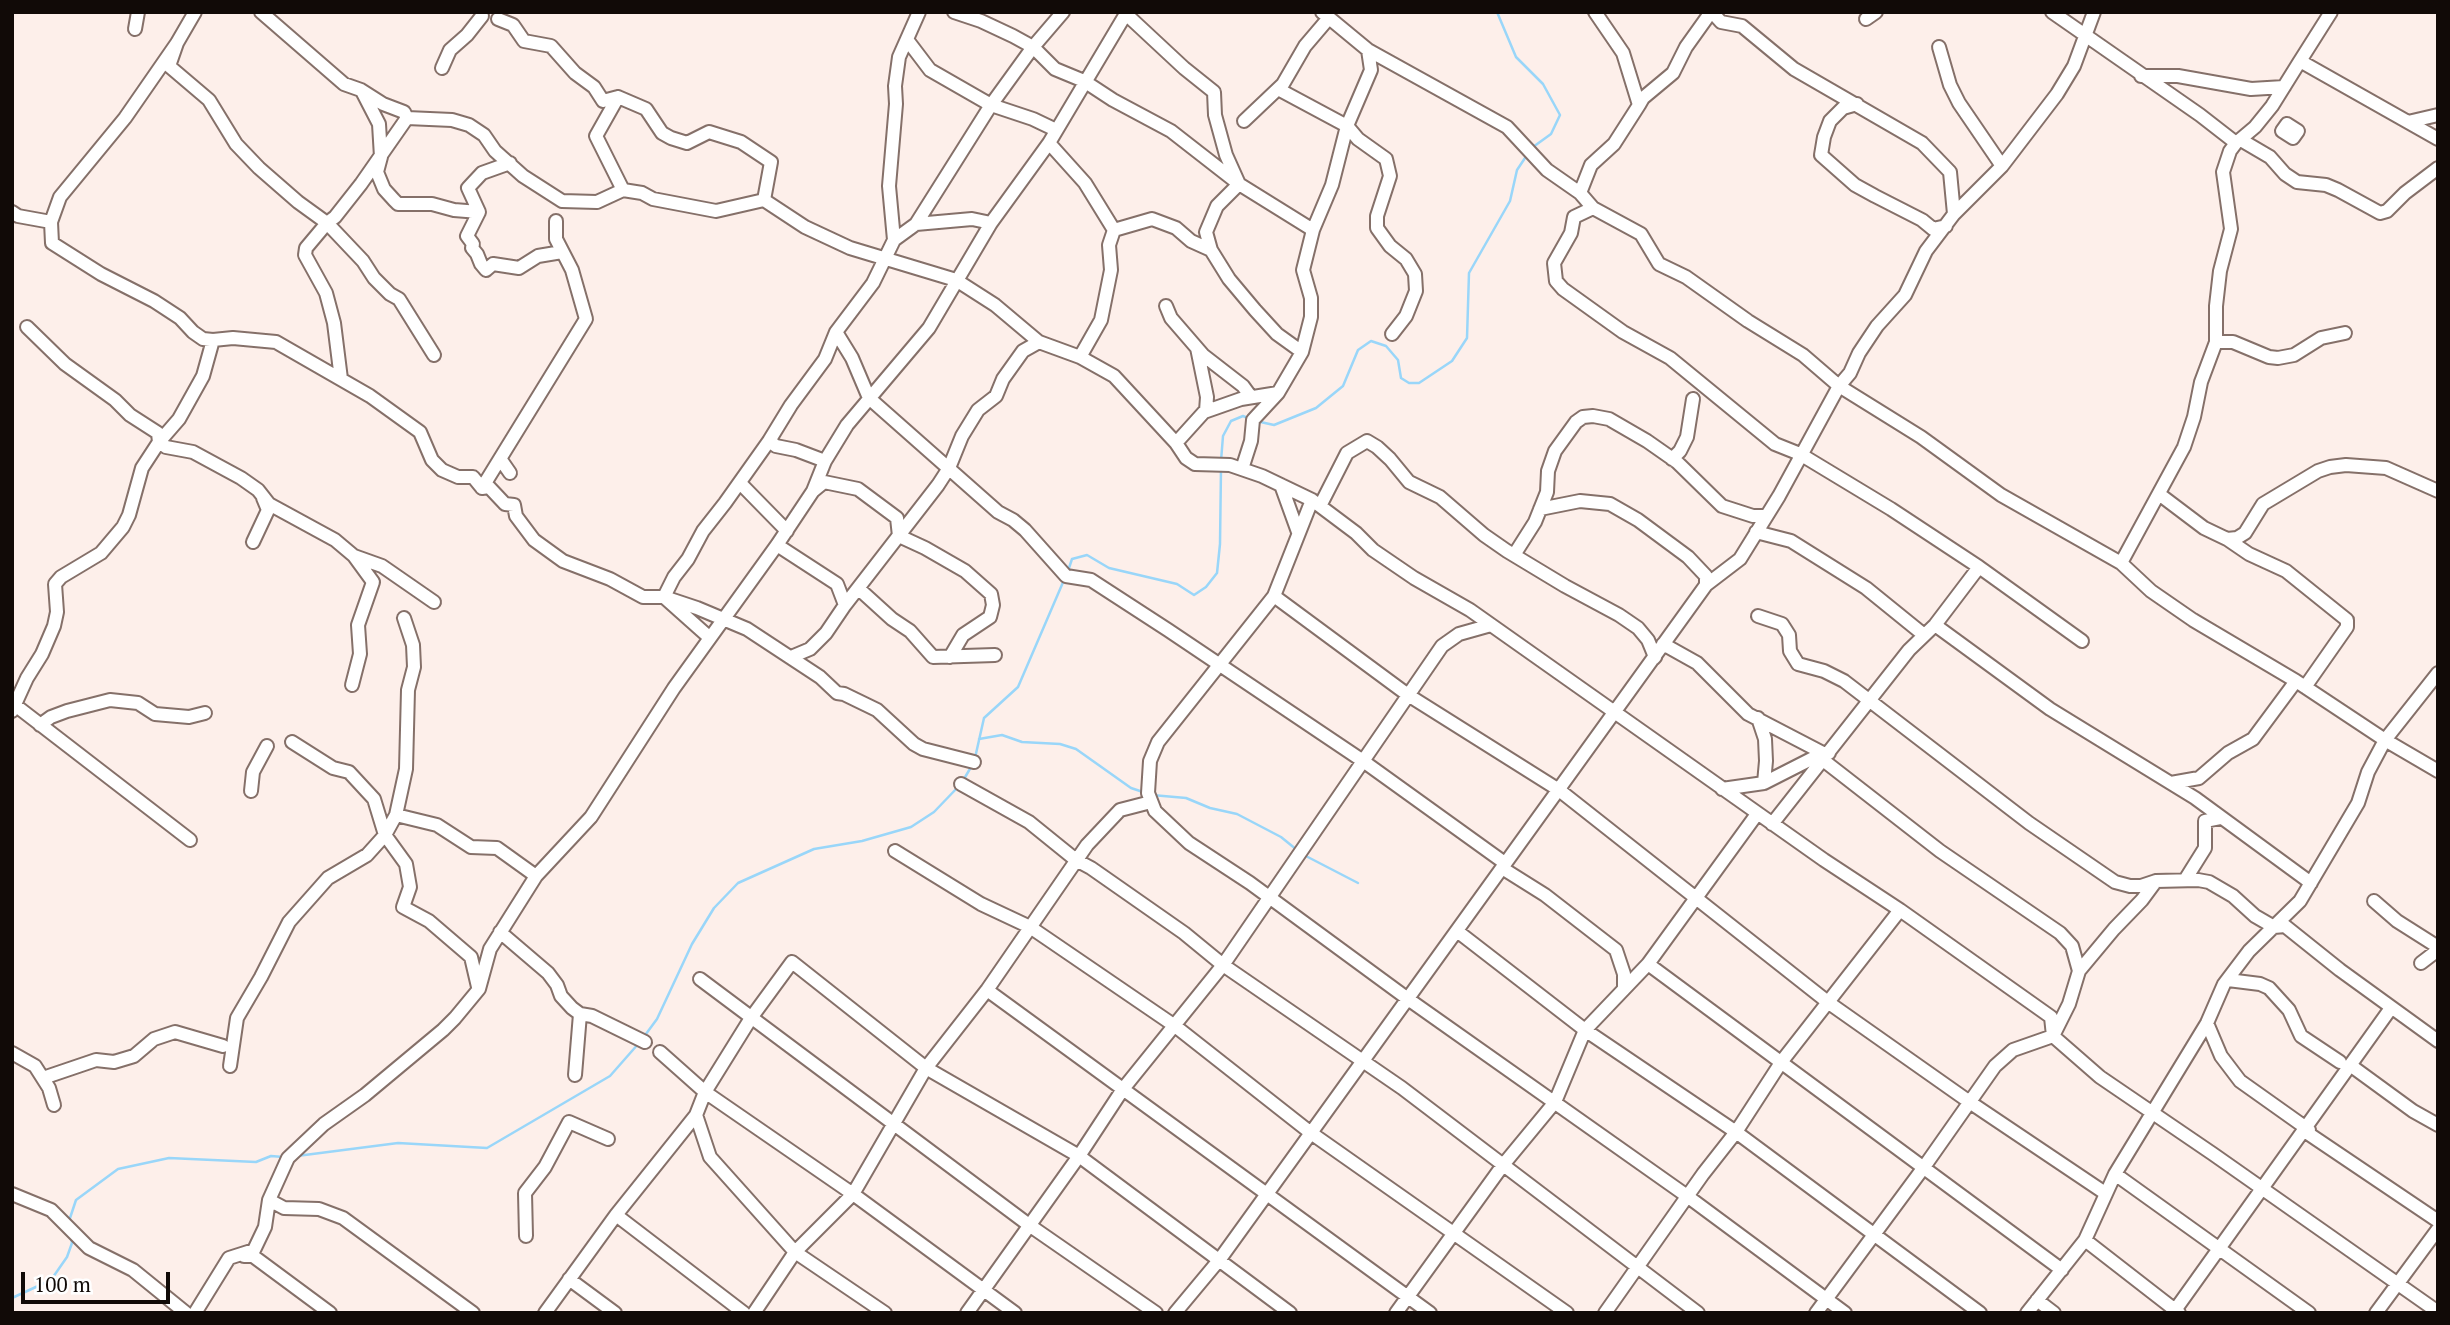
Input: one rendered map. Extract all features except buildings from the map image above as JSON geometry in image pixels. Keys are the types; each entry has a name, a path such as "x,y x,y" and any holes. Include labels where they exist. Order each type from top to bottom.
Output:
{"street":[{"path":"135,29 138,12"},
{"path":"195,12 125,118 60,197 51,222 52,243 101,274 161,305 203,339 233,338 275,342 341,379 420,432 432,460 442,470 458,477 473,477 482,488"},
{"path":"261,12 344,84 404,112 407,118"},
{"path":"894,240 889,187 895,86 899,57 919,12"},
{"path":"954,12 981,21 1033,47 1055,69 1084,81 1171,131 1239,184 1313,230"},
{"path":"664,597 704,531 825,359 836,332 873,283 894,240 915,224 991,105 1033,47 1063,12"},
{"path":"1595,12 1623,53 1639,105"},
{"path":"1580,193 1591,165 1615,144 1643,98 1673,73 1686,47 1711,12 1721,22 1742,26 1794,69 1922,143 1950,172 1954,214"},
{"path":"2052,12 2238,141 2270,157 2285,174 2297,182 2326,185 2380,214 2438,168"},
{"path":"1175,1313 1220,1259 1706,585 1740,559 1779,496 1800,454 1839,386 1850,373 1859,353 1877,326 1905,295 1926,251 1954,214 2002,166 2057,94 2074,66 2094,12"},
{"path":"2121,563 2184,447 2201,382 2216,342 2220,271 2231,229 2223,172 2230,151 2263,116 2331,12"},
{"path":"195,1313 229,1258 254,1250 265,1227 269,1200 288,1158 324,1124 365,1095 443,1030 479,989 490,949 536,876 591,817 674,688 787,531 813,491 825,461 847,425 929,328 991,223 1049,143 1127,13 1184,68 1214,92 1215,115 1226,155 1239,184"},
{"path":"1244,121 1278,89 1325,15 1368,50 1507,127 1547,170 1580,193 1593,208 1641,233 1658,264 1686,277 1748,321 1803,355 1839,386 1921,437 2001,495 2121,563 2151,591 2193,620 2438,771"},
{"path":"442,68 450,50 482,16"},
{"path":"498,19 513,25 524,41 551,46 575,73 594,87 603,100 618,97 646,110 662,133 671,138 687,143 709,132 741,142 771,162 764,200"},
{"path":"908,41 930,70 991,105 1056,130"},
{"path":"177,43 169,66 209,100 236,144 259,168 327,223 363,261 374,278 398,299 434,355"},
{"path":"1939,47 1950,85 1959,103 2002,166"},
{"path":"1242,469 1251,442 1253,421 1278,393 1302,352 1311,317 1311,298 1303,270 1313,230 1332,185 1347,126 1371,70 1368,50"},
{"path":"2300,61 2438,139"},
{"path":"2141,76 2178,76 2251,89 2284,87"},
{"path":"1278,89 1347,126 1358,139 1386,159 1390,176 1377,216 1377,229 1390,246 1406,259 1415,274 1416,291 1406,316 1392,334"},
{"path":"361,90 379,124 381,157 377,172 384,190 398,204 432,204 454,210 479,212"},
{"path":"618,97 596,136 623,190"},
{"path":"1857,104 1843,108 1830,121 1821,155 1855,185 1922,220 1933,229 1946,226"},
{"path":"2408,122 2438,115"},
{"path":"341,379 334,323 326,293 305,255 306,248 335,217 407,118"},
{"path":"407,118 452,120 469,125 484,135 495,151 523,176 562,201 597,202 623,190 642,193 653,199 716,211 764,200 805,227 850,248 956,280 995,305 1039,342 1080,357 1114,376 1176,443 1186,458 1195,464 1221,464 1242,469 1316,503 1356,533 1373,550 1491,625 1757,814 1900,910 2051,1017 2053,1036 2100,1077 2438,1312"},
{"path":"1049,143 1085,183 1114,230"},
{"path":"479,212 468,188 482,173 510,163"},
{"path":"1239,184 1217,206 1206,232 1211,250 1229,279 1255,310 1277,334 1302,352"},
{"path":"1593,208 1574,217 1571,233 1554,263 1556,281 1599,316 1670,358 1775,444 1800,454 1891,509 1979,567 2082,641"},
{"path":"12,212 18,216 51,222"},
{"path":"479,212 467,236 473,244 471,248 486,270 493,264 519,268 538,256 562,252"},
{"path":"915,224 972,219 991,223"},
{"path":"1114,230 1152,219 1176,228 1191,241 1211,250"},
{"path":"482,488 586,319 572,270 556,239 556,221"},
{"path":"1080,357 1101,320 1111,270 1109,245 1114,230"},
{"path":"1166,306 1171,318 1197,348 1243,386 1251,397"},
{"path":"27,327 65,364 106,393 130,415 158,433 159,442 166,447 193,452 241,478 261,493 269,504 335,540 354,556 373,582 358,625 359,654 352,685"},
{"path":"836,332 852,358 869,398 998,512 1026,530 1066,576 1091,580 1220,664 1363,761 1545,895 1616,950 1624,974 1624,988"},
{"path":"2216,342 2233,342 2278,358 2294,355 2321,338 2345,332"},
{"path":"190,840 40,724 14,708 54,626 57,612 55,584 61,577 101,552 123,527 142,468 159,442 179,419 203,376 212,340"},
{"path":"791,657 817,644 949,468 962,436 978,410 996,396 1003,379 1023,351 1039,342"},
{"path":"1197,348 1207,397 1206,411"},
{"path":"1176,443 1206,411 1251,397 1278,393"},
{"path":"1672,459 1687,437 1693,399"},
{"path":"1514,555 1547,492 1548,471 1555,451 1576,422 1583,417 1594,415 1609,419 1647,441 1672,459 1723,506 1753,516 1765,516"},
{"path":"769,441 776,446 825,461"},
{"path":"1646,668 1655,657 1648,640 1638,628 1485,535 1440,496 1409,482 1390,458 1367,441 1347,453 1298,532 1274,596 1158,742 1150,761 1148,793 1155,811 1189,843 1269,897 1687,1196 1845,1313"},
{"path":"501,460 510,473"},
{"path":"2227,539 2237,538 2245,533 2263,504 2318,471 2330,467 2346,465 2386,468 2438,491"},
{"path":"813,491 824,482 858,489 897,519 899,536"},
{"path":"740,483 787,531"},
{"path":"1281,485 1298,532"},
{"path":"482,488 489,487 505,504 514,505 516,516 534,540 563,561 610,579 643,597 664,597 747,629 830,684 837,693 877,710 914,744 923,749 974,762"},
{"path":"253,542 268,510 261,493"},
{"path":"2160,494 2204,528 2249,554 2286,571 2347,620 2347,626 2253,739 2228,753 2199,778 2171,783"},
{"path":"1540,509 1580,501 1610,504 1638,520 1688,557 1706,576 1706,585"},
{"path":"1756,532 1791,541 1866,588 1924,635"},
{"path":"899,536 965,571 991,594 993,605 990,617 963,635 950,657"},
{"path":"777,545 837,584 845,605"},
{"path":"354,556 382,566 434,602"},
{"path":"1772,824 1909,650 1935,625 1979,567"},
{"path":"859,589 892,619 910,631 933,657 995,655"},
{"path":"1274,596 1408,695 1559,790 1829,1003 2105,1193"},
{"path":"664,597 710,638"},
{"path":"1758,616 1782,624 1789,635 1790,651 1798,664 1825,671 1870,700 2029,823 2115,882 2130,886 2156,881 2209,882 2233,896 2255,916 2274,927 2285,926 2438,1041"},
{"path":"230,1066 237,1018 289,922 328,878 367,855 385,835 396,815 406,769 408,690 414,667 413,645 404,618"},
{"path":"967,1313 1079,1156 1123,1089 1223,965 1442,646 1459,634 1491,625"},
{"path":"1935,625 2050,709 2171,783 2311,883"},
{"path":"1663,644 1697,663 1748,713 1825,755 1940,851 2060,933 2072,946 2080,971"},
{"path":"2027,1313 2085,1240 2115,1174 2207,1023 2228,980 2249,951 2300,901 2358,803 2368,772 2385,740 2438,673"},
{"path":"40,724 67,710 110,700 138,703 155,714 189,718 205,713"},
{"path":"1758,718 1765,739 1764,783"},
{"path":"292,743 333,768 349,772 374,800 385,835 406,864 410,887 403,907 429,921 471,957 479,989"},
{"path":"251,791 253,772 267,746"},
{"path":"1722,789 1764,783 1825,755"},
{"path":"961,785 1029,822 1076,860 1091,867 1223,965 1402,1088 1698,1313"},
{"path":"754,1313 795,1252 853,1194 926,1068 988,989 1076,860 1119,810 1151,802"},
{"path":"1396,1313 1503,1165 1555,1102 1585,1030 1648,964 1757,814"},
{"path":"396,815 438,825 471,847 497,848 536,876"},
{"path":"2185,880 2205,848 2205,821 2220,818"},
{"path":"895,851 981,904 1030,927 1175,1026 1311,1133 1567,1313"},
{"path":"1815,1313 1971,1103 1995,1066 2013,1050 2053,1036 2069,1004 2080,971 2156,881"},
{"path":"2374,901 2397,921 2438,948 2421,963"},
{"path":"1605,1313 1687,1196 1736,1132 1782,1061 1900,910"},
{"path":"1457,931 1585,1030 1736,1132 1980,1313"},
{"path":"500,932 548,972 565,1002 580,1014 592,1016 645,1042"},
{"path":"545,1313 616,1215 696,1115 705,1092 751,1018 792,962 926,1068 1079,1156 1290,1313"},
{"path":"1648,964 2062,1270"},
{"path":"700,979 1029,1225 1156,1313"},
{"path":"2228,980 2260,984 2269,988 2289,1010 2301,1036 2438,1125"},
{"path":"988,989 1430,1313"},
{"path":"2085,1240 2176,1312 2261,1188 2306,1130 2345,1063 2391,1008"},
{"path":"575,1075 576,1037 580,1014"},
{"path":"2207,1023 2221,1056 2240,1081 2438,1221"},
{"path":"43,1078 96,1060 114,1062 134,1056 155,1039 175,1032 223,1046"},
{"path":"660,1052 705,1092 853,1194 1016,1313"},
{"path":"12,1053 35,1066 49,1088 54,1105"},
{"path":"696,1115 710,1157 795,1252 885,1313"},
{"path":"526,1236 525,1193 545,1167 569,1122 608,1139"},
{"path":"2115,1174 2309,1313"},
{"path":"12,1194 51,1210 89,1248 133,1270 186,1313"},
{"path":"269,1200 284,1208 319,1209 343,1218 473,1313"},
{"path":"616,1215 744,1313"},
{"path":"2376,1313 2438,1229"},
{"path":"229,1258 253,1256 330,1313"},
{"path":"569,1279 615,1313"},
{"path":"2037,1300 2054,1313"}],"waterway":[{"path":"1497,12 1516,57 1543,84 1560,115 1551,134 1533,147"},
{"path":"1256,421 1274,425 1316,408 1343,386 1358,350 1371,341 1386,346 1398,360 1401,378 1409,383 1419,383 1452,361 1467,338 1469,273 1510,201 1517,170 1527,155"},
{"path":"1221,461 1223,436 1231,421 1243,416 1250,419"},
{"path":"1068,571 1072,559 1087,555 1109,568 1177,584 1194,595 1206,587 1217,573 1221,468"},
{"path":"975,758 984,718 1018,687 1064,580"},
{"path":"979,739 1002,735 1022,742 1060,744 1076,749 1131,788 1143,792"},
{"path":"964,779 971,767"},
{"path":"643,1038 657,1019 692,944 714,908 738,883 814,849 862,841 911,827 934,812 958,787"},
{"path":"1152,795 1186,798 1210,808 1237,814 1281,837 1297,850"},
{"path":"1302,854 1358,883"},
{"path":"297,1156 398,1143 487,1148 610,1076 639,1043"},
{"path":"69,1221 76,1200 118,1169 169,1158 256,1162 271,1156 283,1157"},
{"path":"12,1298 51,1280 67,1257 72,1243 71,1237"}]}
